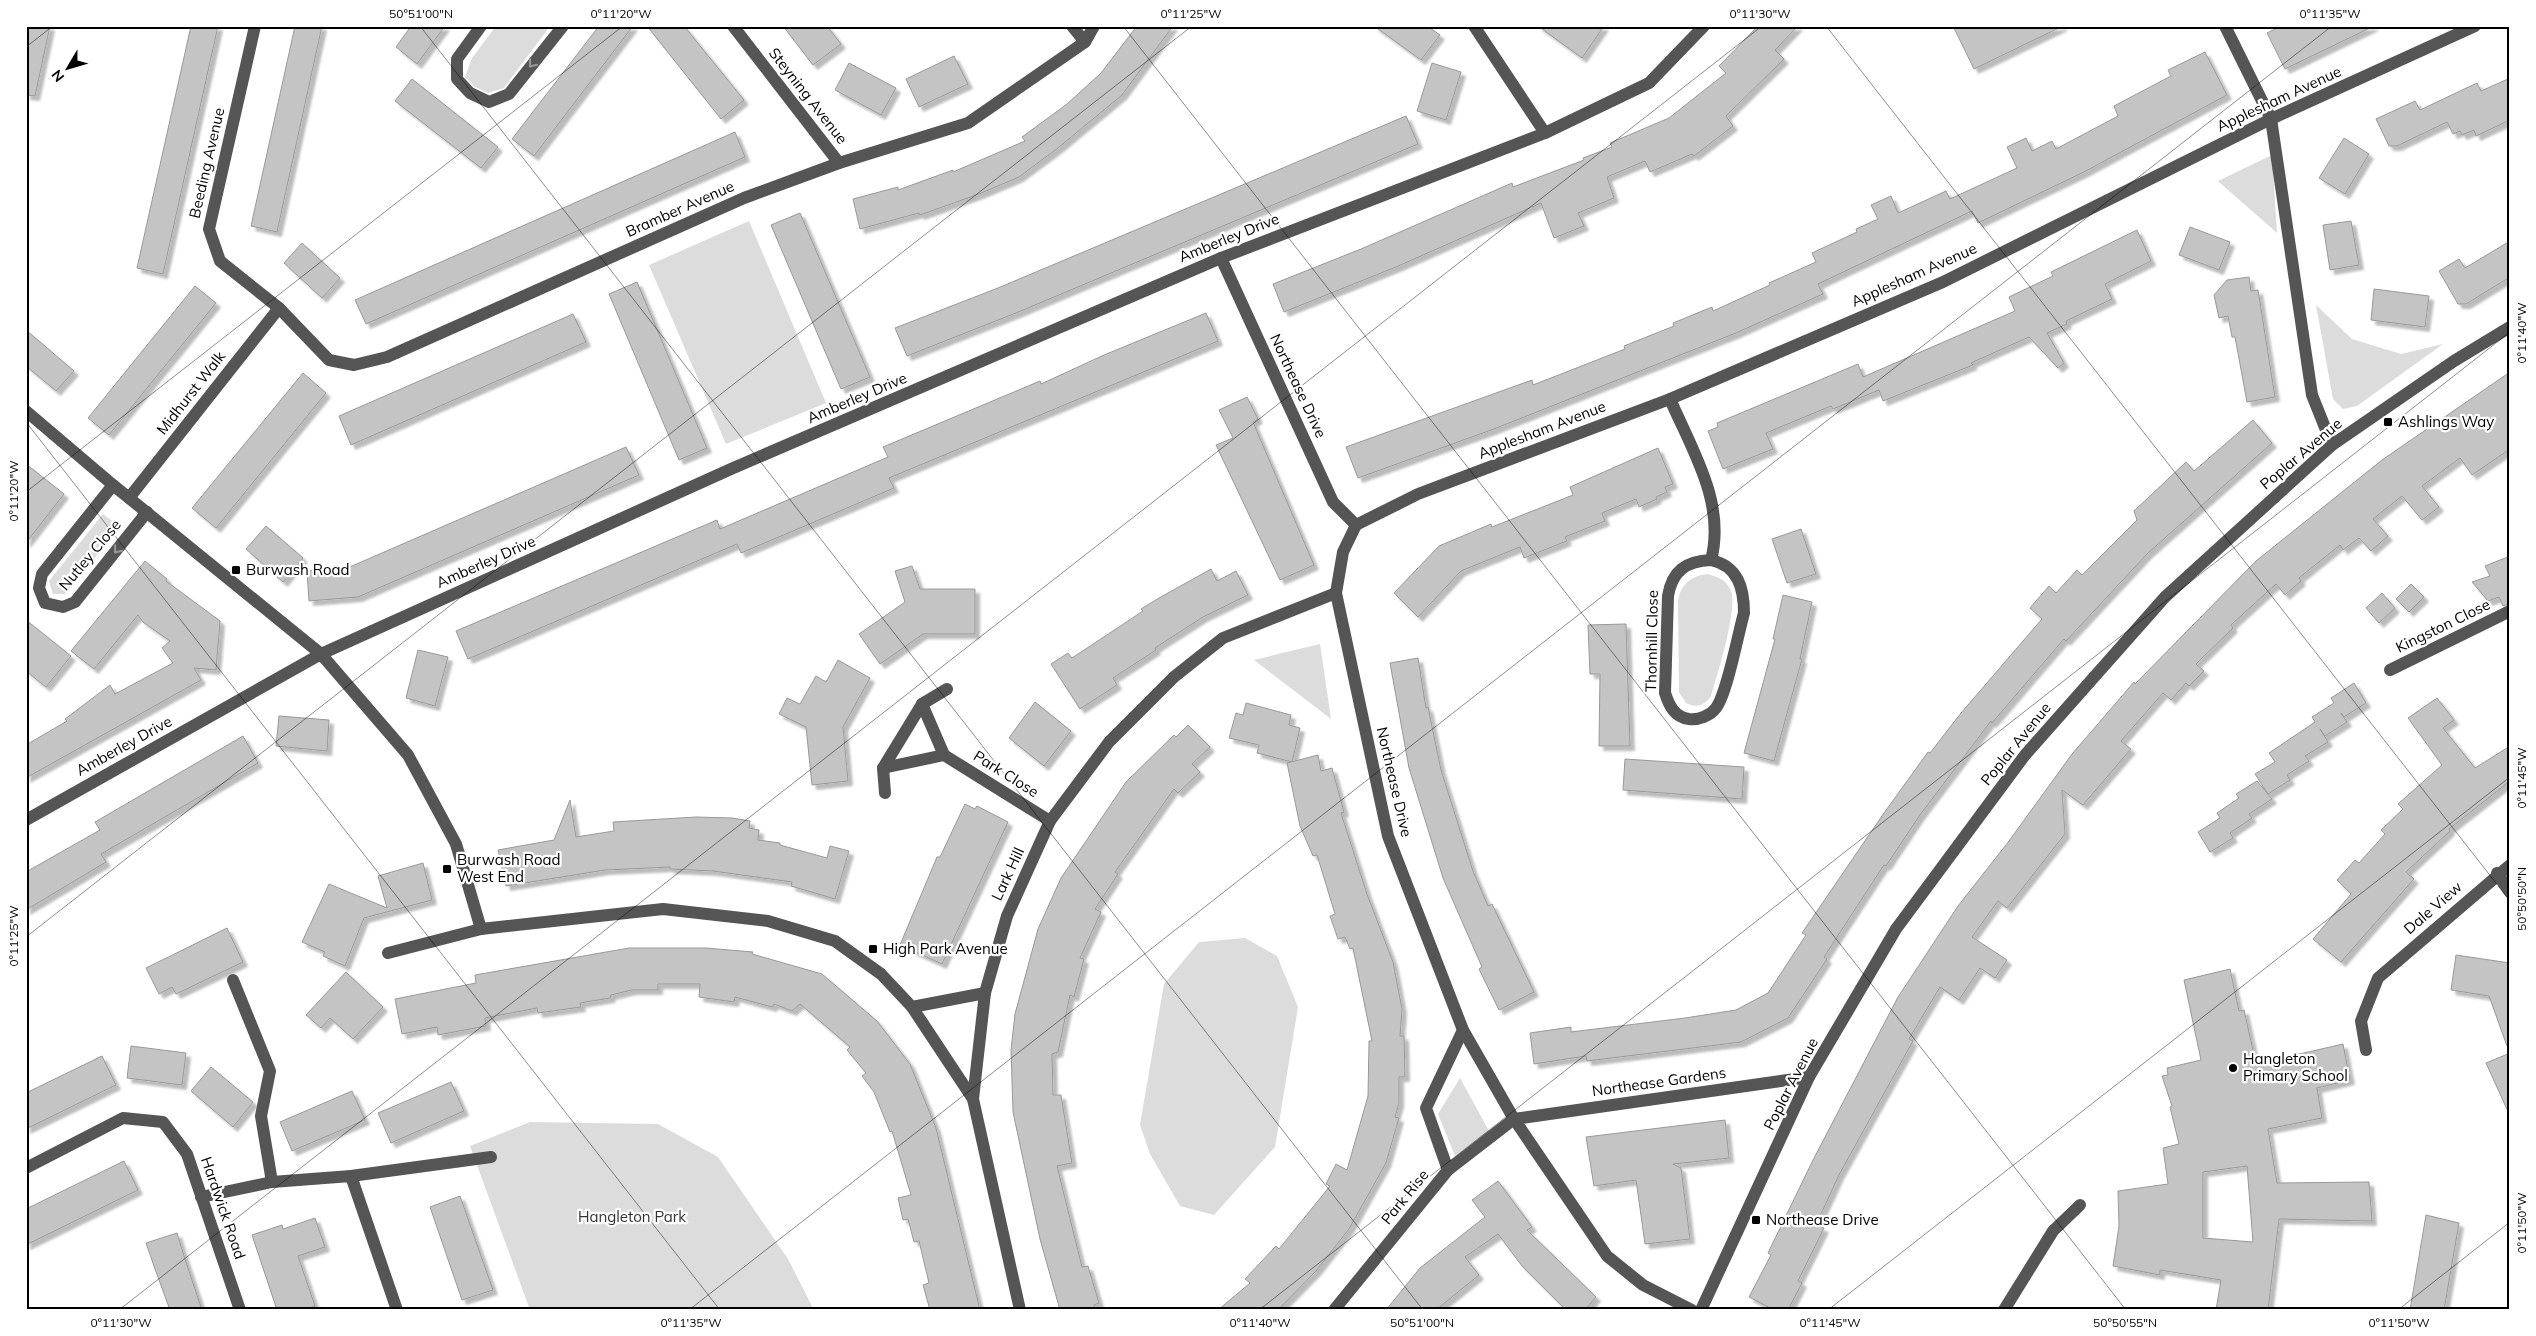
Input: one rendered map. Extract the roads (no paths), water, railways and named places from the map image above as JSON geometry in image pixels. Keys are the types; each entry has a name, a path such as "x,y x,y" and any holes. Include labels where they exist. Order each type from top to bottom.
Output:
{"street":[{"name":"Beeding Avenue","path":"255,26 209,229 220,261 279,308"},
{"path":"482,26 457,58 457,79 470,93 489,102 509,94 563,26"},
{"name":"Steyning Avenue","path":"733,26 839,163"},
{"path":"1072,26 1085,42"},
{"name":"Bramber Avenue","path":"279,308 329,360 354,365 387,357 744,198 839,163 968,124 1085,42 1094,26"},
{"path":"1474,26 1545,133"},
{"name":"Amberley Drive","path":"26,820 321,654 731,469 1221,258 1545,133 1649,83 1704,26"},
{"path":"2225,26 2271,119 2312,395 2332,445"},
{"name":"Applesham Avenue","path":"1356,525 1418,494 1670,399 1943,282 2271,119 2474,26"},
{"name":"Northease Drive","path":"1221,258 1333,502 1356,525 1343,552 1336,593 1388,836 1463,1030 1514,1119 1607,1256 1643,1285 1692,1310"},
{"name":"Midhurst Walk","path":"129,498 279,308"},
{"name":"Poplar Avenue","path":"1701,1310 1809,1077 1896,929 2025,756 2165,597 2332,445 2454,361 2510,327"},
{"path":"1670,399 1712,498 1716,533 1711,560"},
{"path":"26,411 113,485 321,654 408,755 456,844 482,929"},
{"name":"Nutley Close","path":"113,485 42,574 39,588 45,603 64,606 75,602 147,512"},
{"name":"Thornhill Close","path":"1711,560 1726,566 1738,579 1743,590 1744,613 1720,703 1707,716 1690,719 1674,712 1668,705 1665,692 1668,596 1670,583 1683,567 1693,562 1711,560"},
{"name":"Lark Hill","path":"1020,1310 973,1099 985,993 1007,916 1050,821 1109,742 1174,677 1223,638 1336,593"},
{"name":"Kingston Close","path":"2390,670 2510,611"},
{"path":"885,793 883,768 922,704 947,689"},
{"path":"883,768 944,755 922,704"},
{"name":"Park Close","path":"944,755 1050,821"},
{"name":"Dale View","path":"2366,1050 2360,1021 2378,978 2498,873 2510,865"},
{"path":"2498,873 2510,892"},
{"path":"388,953 482,929 663,909 768,921 834,941 881,974 912,1007 973,1099"},
{"path":"234,980 270,1071 261,1116 272,1182"},
{"path":"912,1007 985,993"},
{"path":"1448,1170 1426,1108 1463,1030"},
{"name":"Northease Gardens","path":"1514,1119 1809,1077"},
{"name":"Hardwick Road","path":"26,1168 123,1118 163,1122 187,1154 240,1310"},
{"name":"Park Rise","path":"1334,1310 1448,1170 1514,1119"},
{"path":"201,1197 272,1182 351,1176 491,1157"},
{"path":"351,1176 397,1310"},
{"path":"2004,1310 2053,1231 2080,1205"}],"place":[{"name":"Ashlings Way","path":"2388,422"},
{"name":"Burwash Road","path":"236,570"},
{"name":"Burwash Road West End","path":"447,869"},
{"name":"High Park Avenue","path":"873,949"},
{"name":"Hangleton Primary School","path":"2233,1068"},
{"name":"Northease Drive","path":"1756,1220"}],"park label":[{"name":"Hangleton Park","path":"632,1217"}]}
